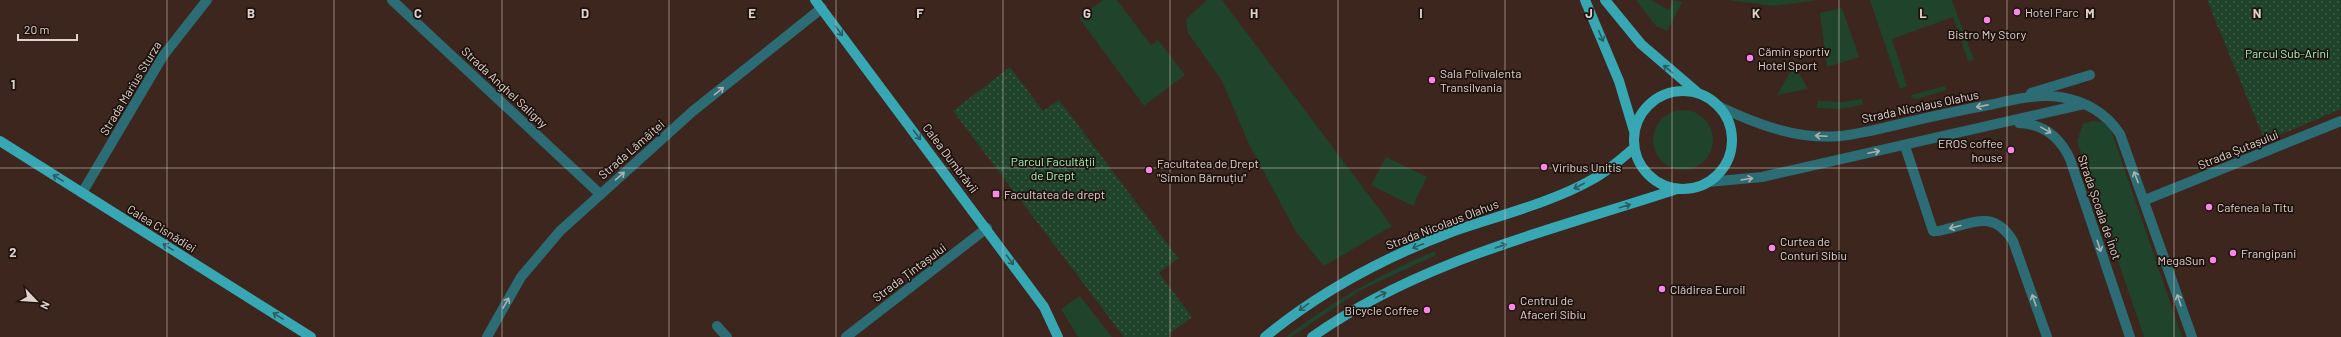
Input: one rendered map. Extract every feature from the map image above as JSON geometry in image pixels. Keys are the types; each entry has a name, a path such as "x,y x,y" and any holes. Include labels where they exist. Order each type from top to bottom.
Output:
{"main road":[{"path":"1585,0 1619,81 1634,132"},
{"path":"1312,337 1383,293 1436,269 1582,218 1677,189 1698,187 1708,182 1724,167 1732,146 1729,124 1718,106 1699,93 1641,44 1605,0"},
{"name":"Calea Dumbrăvii","path":"819,4 987,228 1044,307 1058,337"},
{"path":"1677,189 1662,184 1648,176 1637,158 1634,148 1634,132 1637,121 1652,101 1675,91 1699,93"},
{"name":"Calea Cisnădiei","path":"0,141 311,337"},
{"name":"Strada Nicolaus Olahus","path":"1265,337 1310,302 1363,271 1453,232 1575,188 1615,164 1634,148"}],"street":[{"name":"Strada Marius Sturza","path":"82,193 163,56 207,0"},
{"name":"Strada Anghel Saligny","path":"392,0 600,194"},
{"name":"Strada Lămâiței","path":"487,337 522,277 535,258 600,194 693,111 819,4"},
{"path":"1998,103 2090,75"},
{"name":"Strada Nicolaus Olahus","path":"1718,106 1767,126 1799,134 1822,136 1858,133 1998,103 2041,96 2058,97 2084,104 2105,116 2120,134 2145,200"},
{"path":"1708,182 1762,177 1904,146 1970,128 2009,122 2084,104"},
{"name":"Strada Șutașului","path":"2145,200 2341,121"},
{"name":"Strada Școala de Înot","path":"2009,122 2028,123 2044,128 2054,135 2064,146 2070,159 2130,337"},
{"path":"1904,146 1933,231 1977,221 1991,221 2001,225 2007,232 2013,241 2047,337"},
{"path":"2145,200 2192,337"},
{"name":"Strada Țintașului","path":"846,337 987,228"},
{"path":"717,326 727,337"}],"green space":[{"path":"1103,0 1117,0 1151,45 1158,40 1185,75 1144,106 1079,18"},
{"path":"1207,0 1222,0 1392,226 1324,266 1296,232 1248,142 1222,81 1188,33 1186,19"},
{"path":"1636,0 1651,0 1669,10 1673,0 1682,2 1667,31 1656,26"},
{"path":"1728,0 1818,0 1774,6"},
{"path":"1870,0 1952,0 1974,60 1968,61 1953,17 1892,39 1907,86 1900,89"},
{"name":"Parcul Sub-Arini","path":"2207,0 2341,0 2341,109 2265,141"},
{"path":"1842,8 1859,57 1827,67 1820,13"},
{"path":"1794,65 1808,89 1777,95"},
{"name":"Parcul Facultății de Drept","path":"1010,67 1043,111 1059,100 1178,258 1159,273 1192,317 1168,335 1170,337 1124,337 953,111"},
{"path":"1945,86 1946,90 1917,99 1912,98 1911,95"},
{"path":"1862,99 1863,105 1840,109 1816,108 1818,101 1841,102"},
{"path":"1677,110 1689,110 1700,115 1708,123 1713,134 1711,152 1700,165 1689,170 1677,170 1666,165 1658,157 1653,146 1653,134 1658,123 1666,115"},
{"path":"2092,121 2102,122 2110,127 2182,337 2144,337 2077,141 2083,124"},
{"path":"1386,157 1427,177 1413,206 1371,185"},
{"path":"1435,251 1436,255 1361,290 1291,337 1286,337 1339,300 1358,289 1395,269"},
{"path":"1080,296 1112,337 1078,337 1061,309"}],"place":[{"name":"Hotel Parc","path":"2017,12"},
{"name":"Bistro My Story","path":"1987,20"},
{"name":"Cămin sportiv Hotel Sport","path":"1750,58"},
{"name":"Sala Polivalenta Transilvania","path":"1432,80"},
{"name":"EROS coffee house","path":"2011,150"},
{"name":"Viribus Unitis","path":"1544,167"},
{"name":"Facultatea de Drept \"Simion Bărnuțiu\"","path":"1149,170"},
{"name":"Facultatea de drept","path":"996,194"},
{"name":"Cafenea la Titu","path":"2209,207"},
{"name":"Curtea de Conturi Sibiu","path":"1772,248"},
{"name":"Frangipani","path":"2233,253"},
{"name":"MegaSun","path":"2213,260"},
{"name":"Clădirea Euroil","path":"1662,289"},
{"name":"Centrul de Afaceri Sibiu","path":"1512,307"},
{"name":"Bicycle Coffee","path":"1427,310"}]}
